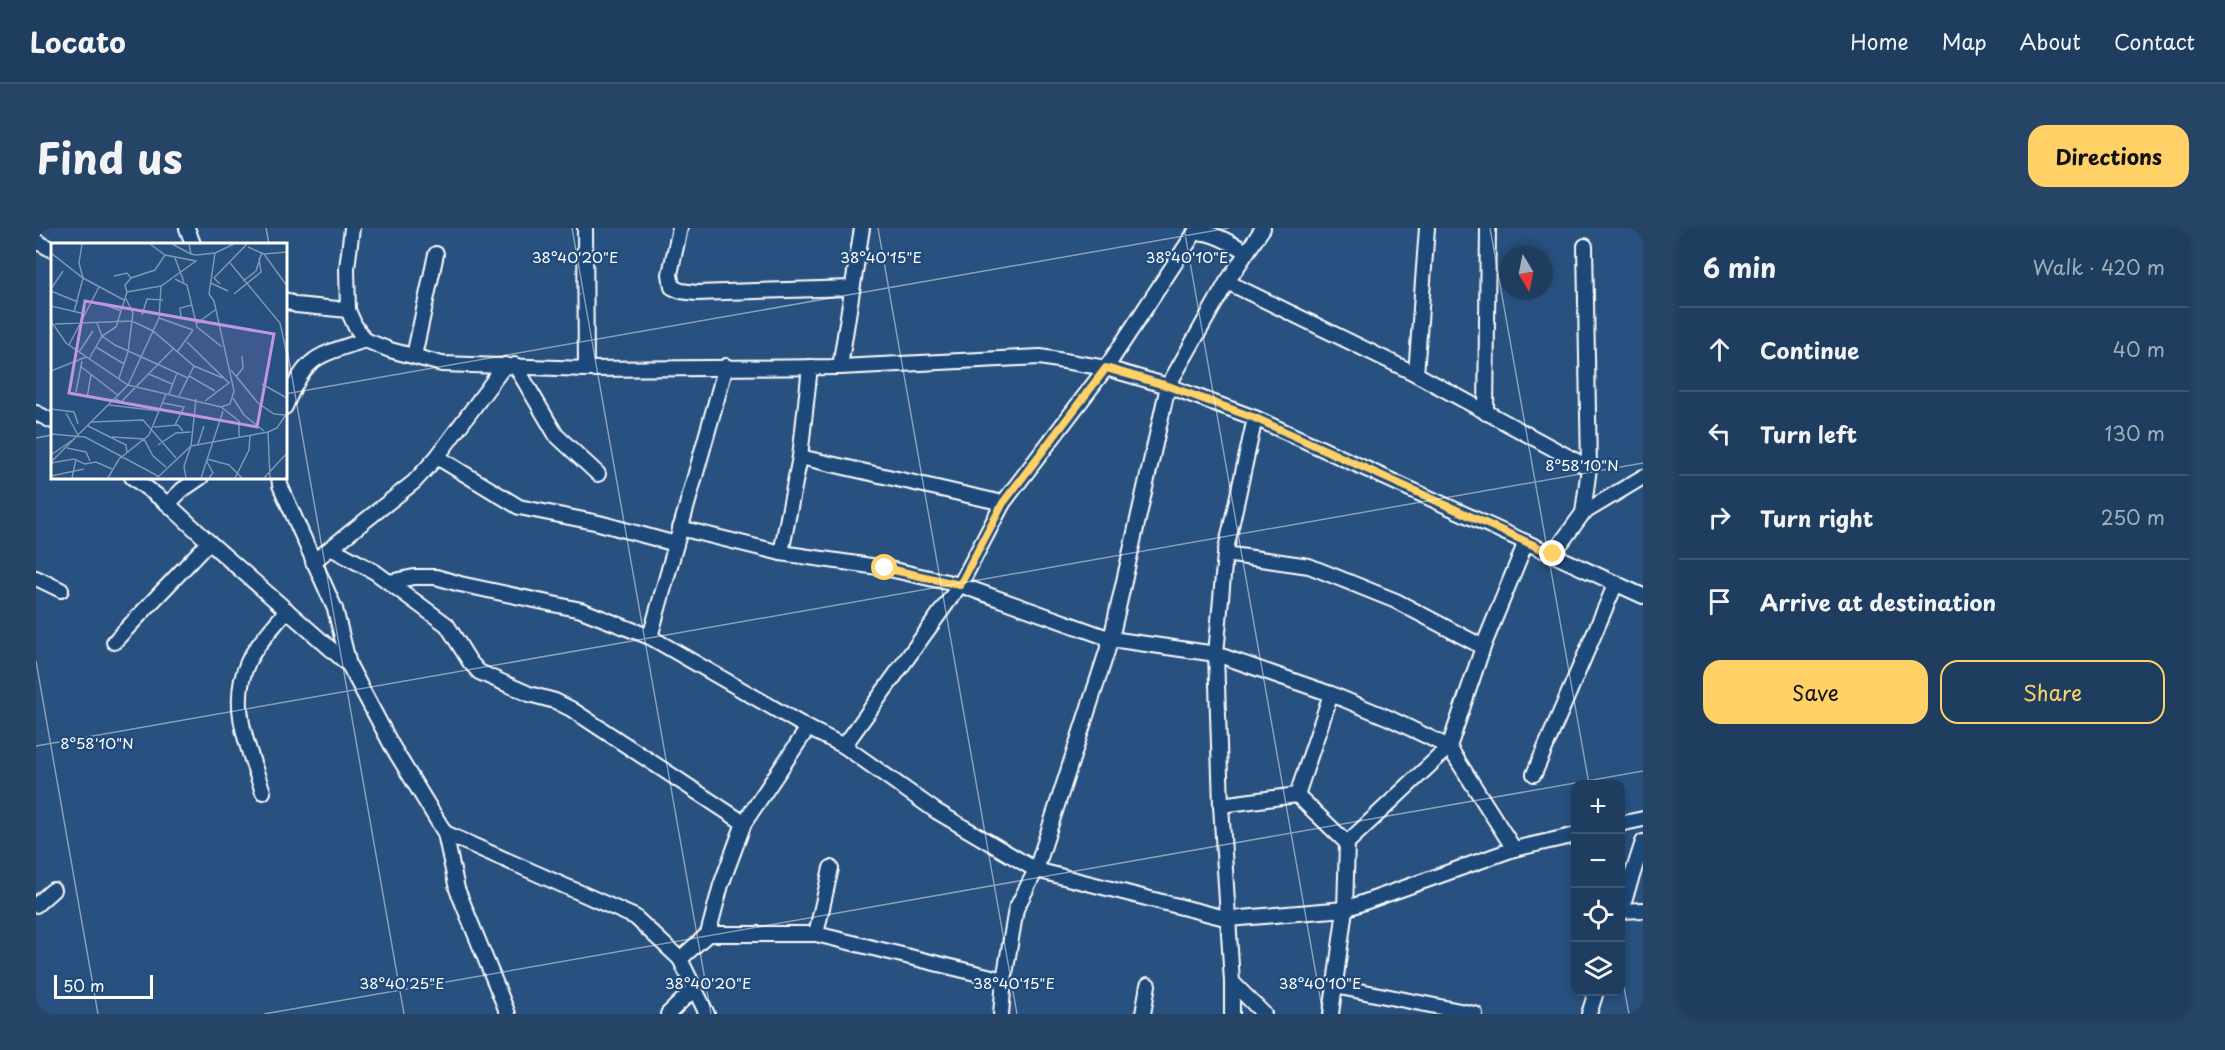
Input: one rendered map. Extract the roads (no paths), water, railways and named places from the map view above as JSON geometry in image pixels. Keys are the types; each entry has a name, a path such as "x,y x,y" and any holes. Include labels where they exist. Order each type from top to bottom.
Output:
{"street":[{"path":"187,228 193,243"},
{"path":"352,228 347,268 348,310 355,326 365,340 442,364 586,369 726,366 840,367 1040,357 1106,368 1168,386 1255,418 1643,596"},
{"path":"585,228 586,369"},
{"path":"680,228 670,274 672,287 681,291 852,288"},
{"path":"840,367 862,228"},
{"path":"1001,1014 1004,980 1016,909 1036,870 1112,639 1168,386 1227,282 1263,228"},
{"path":"1416,374 1427,228"},
{"path":"1486,413 1488,228"},
{"path":"844,746 960,585 1003,503 1106,368 1194,234 1199,231 1206,232 1246,251"},
{"path":"36,241 51,249"},
{"path":"1583,513 1589,468 1585,246"},
{"path":"414,356 436,254"},
{"path":"1227,282 1416,374 1589,468"},
{"path":"286,300 296,305 348,310"},
{"path":"286,405 298,377 308,364 320,356 365,340"},
{"path":"313,562 414,482 437,457 510,365"},
{"path":"510,365 556,435 598,474"},
{"path":"650,638 726,366"},
{"path":"781,553 800,457 810,367"},
{"path":"36,413 51,420"},
{"path":"1232,1014 1216,654 1225,554 1255,418"},
{"path":"437,457 519,507 599,523 676,544"},
{"path":"800,457 1003,503"},
{"path":"1553,554 1583,513 1643,477"},
{"path":"133,478 168,504 349,664"},
{"path":"168,504 182,490 200,478"},
{"path":"279,478 280,485 335,609 349,664 392,746 445,833 457,889 508,1014"},
{"path":"680,528 781,553 885,568 960,585 1112,639 1216,654 1331,694 1389,718 1449,747 1514,849"},
{"path":"114,642 209,542"},
{"path":"1332,1014 1345,909 1347,843 1449,747 1483,647 1526,542"},
{"path":"331,548 375,572 447,625 470,662 479,672 572,709 744,824"},
{"path":"1225,554 1309,566 1396,601 1483,647"},
{"path":"389,582 414,577 436,577 460,585 581,610 650,638 844,746 936,811 1036,870 1229,919 1345,909 1514,849 1571,836"},
{"path":"36,578 61,590"},
{"path":"1534,774 1616,584"},
{"path":"263,792 241,725 240,692 249,661 287,610"},
{"path":"1297,795 1331,694"},
{"path":"680,959 708,934 721,885 744,824 808,728"},
{"path":"1221,805 1297,795"},
{"path":"1297,795 1347,843"},
{"path":"1625,823 1643,819"},
{"path":"445,833 635,916 680,959 707,1014"},
{"path":"1625,899 1643,842"},
{"path":"816,934 831,868"},
{"path":"36,905 53,890"},
{"path":"1625,912 1643,910"},
{"path":"708,934 816,934 1004,980"},
{"path":"1232,982 1264,1014"},
{"path":"1143,1014 1148,986"},
{"path":"1335,986 1475,1014"},
{"path":"668,1014 695,987"},
{"path":"1589,1014 1595,996"}]}
